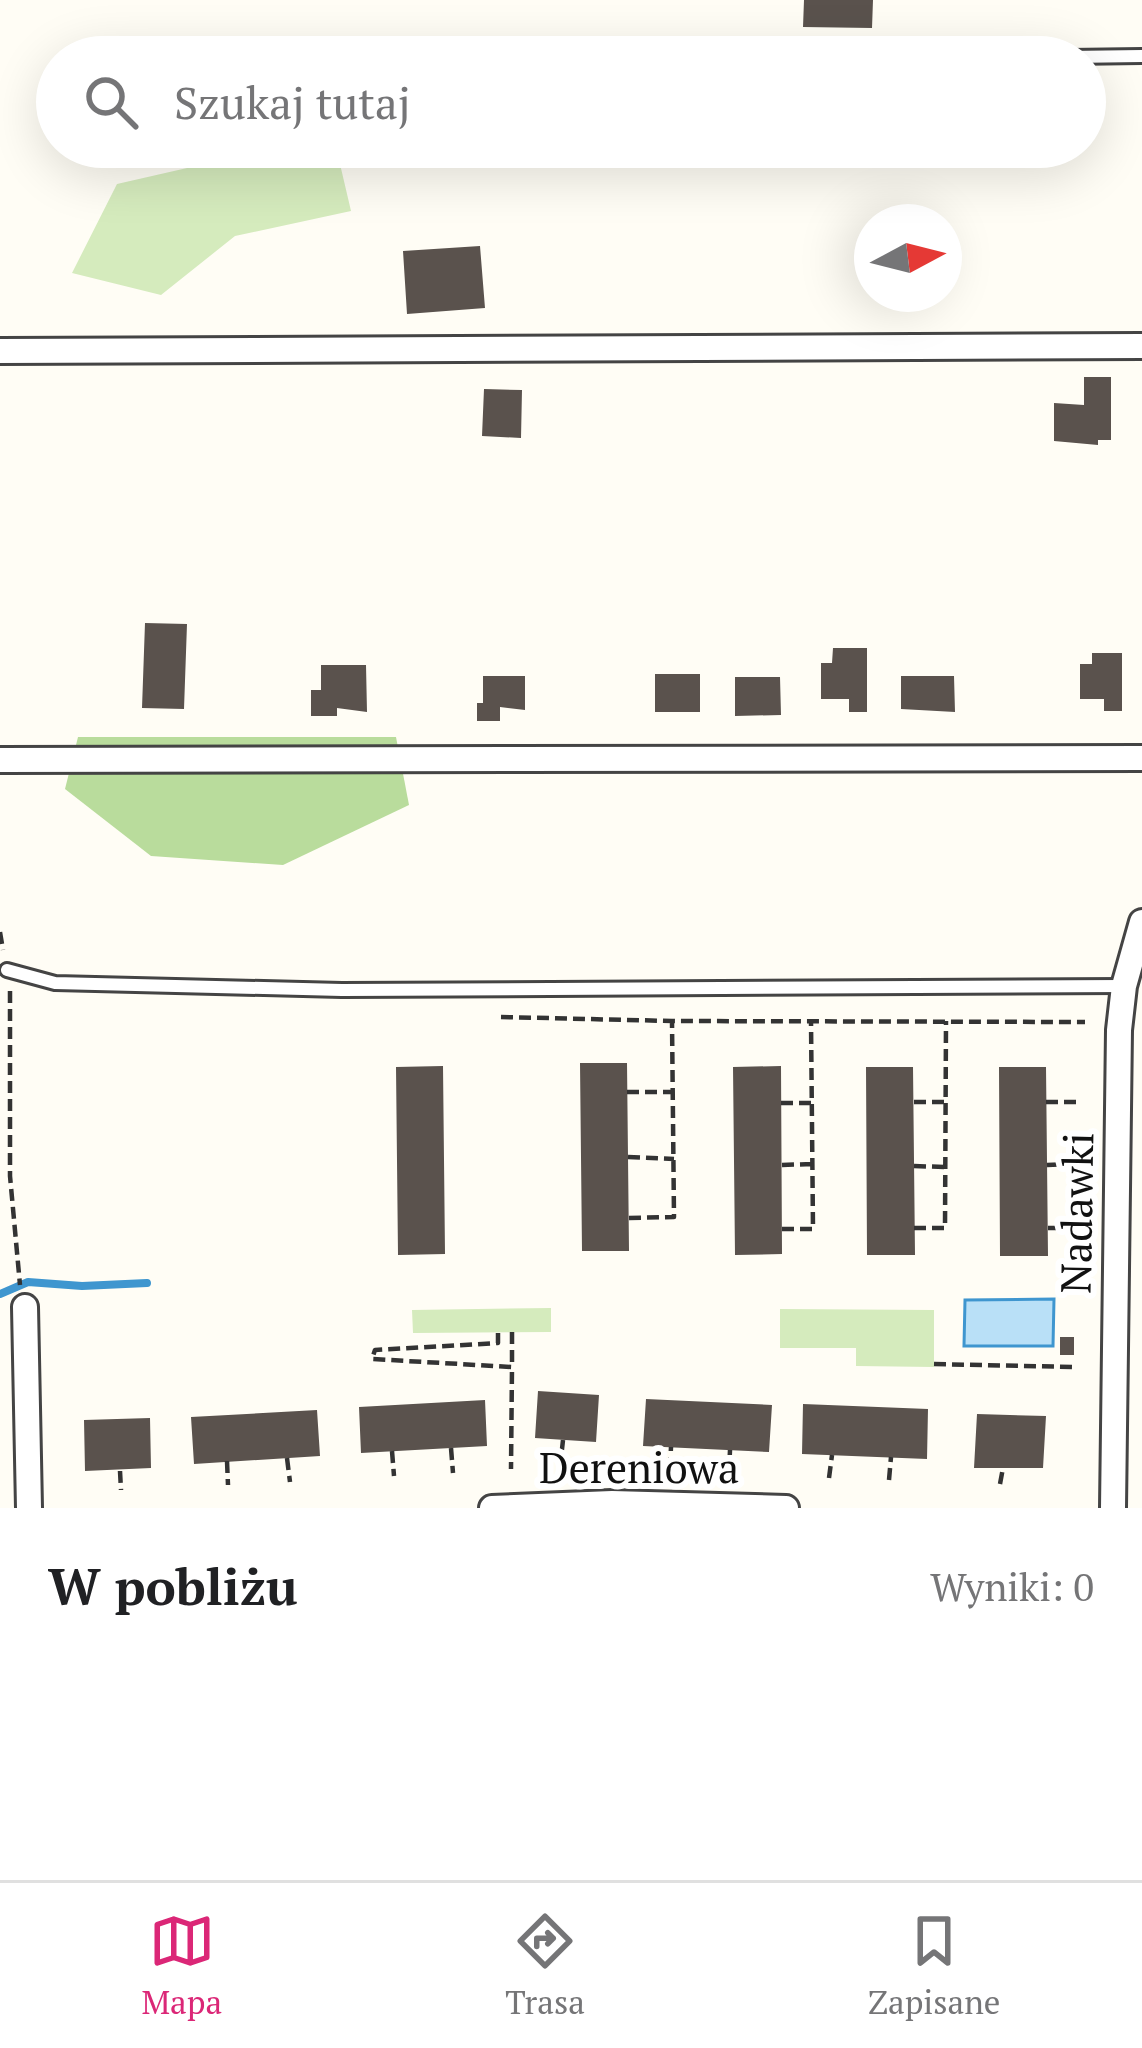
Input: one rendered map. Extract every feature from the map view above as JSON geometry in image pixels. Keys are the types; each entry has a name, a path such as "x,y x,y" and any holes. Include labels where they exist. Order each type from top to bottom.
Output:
{"street":[{"path":"0,351 1142,346"},
{"path":"0,760 1142,758"},
{"name":"Nadawki","path":"1114,1508 1119,1030 1124,986 1142,922"},
{"path":"22,1295 29,1508"},
{"name":"Dereniowa","path":"492,1508 612,1504 786,1508"}],"lane":[{"path":"1106,56 1142,56"},
{"path":"7,970 56,983 342,990 1124,986"}],"path":[{"path":"7,970 10,1176 22,1295"},
{"path":"500,1017 1085,1022"},
{"path":"782,1229 813,1229 812,1021"},
{"path":"914,1228 945,1228 946,1021"},
{"path":"629,1218 674,1217 672,1022"},
{"path":"627,1091 673,1092"},
{"path":"914,1102 946,1102"},
{"path":"1046,1102 1080,1102"},
{"path":"781,1103 812,1103"},
{"path":"628,1157 674,1160"},
{"path":"782,1166 812,1164"},
{"path":"1047,1165 1078,1164"},
{"path":"914,1166 945,1167"},
{"path":"1048,1228 1077,1228"},
{"path":"511,1469 512,1332"},
{"path":"498,1333 498,1343 375,1350 373,1360 512,1367"},
{"path":"934,1364 1077,1367"},
{"path":"560,1468 563,1440"},
{"path":"670,1447 670,1469"},
{"path":"451,1448 453,1473"},
{"path":"729,1473 730,1450"},
{"path":"392,1451 394,1476"},
{"path":"830,1478 832,1455"},
{"path":"890,1457 890,1480"},
{"path":"287,1458 290,1482"},
{"path":"227,1461 228,1485"},
{"path":"1000,1484 1004,1468"},
{"path":"120,1472 121,1490"}],"green space":[{"path":"187,168 341,168 351,211 235,236 161,295 72,273 117,184"},
{"path":"78,737 396,737 409,805 283,865 151,856 65,789"},
{"path":"551,1308 551,1332 413,1333 412,1310"},
{"path":"780,1309 934,1310 934,1367 856,1366 856,1348 780,1348"}],"water":[{"path":"1054,1299 1053,1346 964,1346 965,1300"}],"building":[{"path":"804,0 873,0 872,28 803,27"},
{"path":"480,246 485,308 407,314 403,251"},
{"path":"1084,377 1111,377 1111,440 1098,440 1098,445 1054,441 1054,403 1084,405"},
{"path":"484,389 522,390 521,438 482,436"},
{"path":"145,623 187,624 184,709 142,708"},
{"path":"833,648 867,648 867,712 849,712 849,699 821,699 821,663 832,663"},
{"path":"1092,653 1122,653 1122,711 1104,711 1104,699 1080,699 1080,664 1092,664"},
{"path":"321,665 366,665 367,712 337,708 337,716 311,716 311,690 321,690"},
{"path":"655,674 700,674 700,712 655,712"},
{"path":"483,676 525,676 525,710 500,707 500,721 477,721"},
{"path":"901,676 954,676 955,712 901,709"},
{"path":"735,677 780,677 781,715 735,716"},
{"path":"580,1063 627,1063 629,1251 582,1251"},
{"path":"443,1066 445,1254 398,1255 396,1067"},
{"path":"781,1066 782,1254 735,1255 733,1067"},
{"path":"866,1067 913,1067 915,1255 867,1255"},
{"path":"999,1067 1046,1067 1048,1256 1000,1256"},
{"path":"1060,1337 1074,1337 1074,1355 1060,1355"},
{"path":"538,1391 599,1395 596,1442 535,1438"},
{"path":"646,1399 772,1405 769,1452 643,1446"},
{"path":"485,1400 487,1446 361,1453 359,1407"},
{"path":"803,1404 928,1409 927,1459 802,1454"},
{"path":"317,1410 320,1456 194,1464 191,1417"},
{"path":"977,1414 1046,1416 1043,1468 974,1468"},
{"path":"150,1418 151,1468 85,1471 84,1420"}],"waterway":[{"path":"0,1294 28,1282 147,1283"}]}
